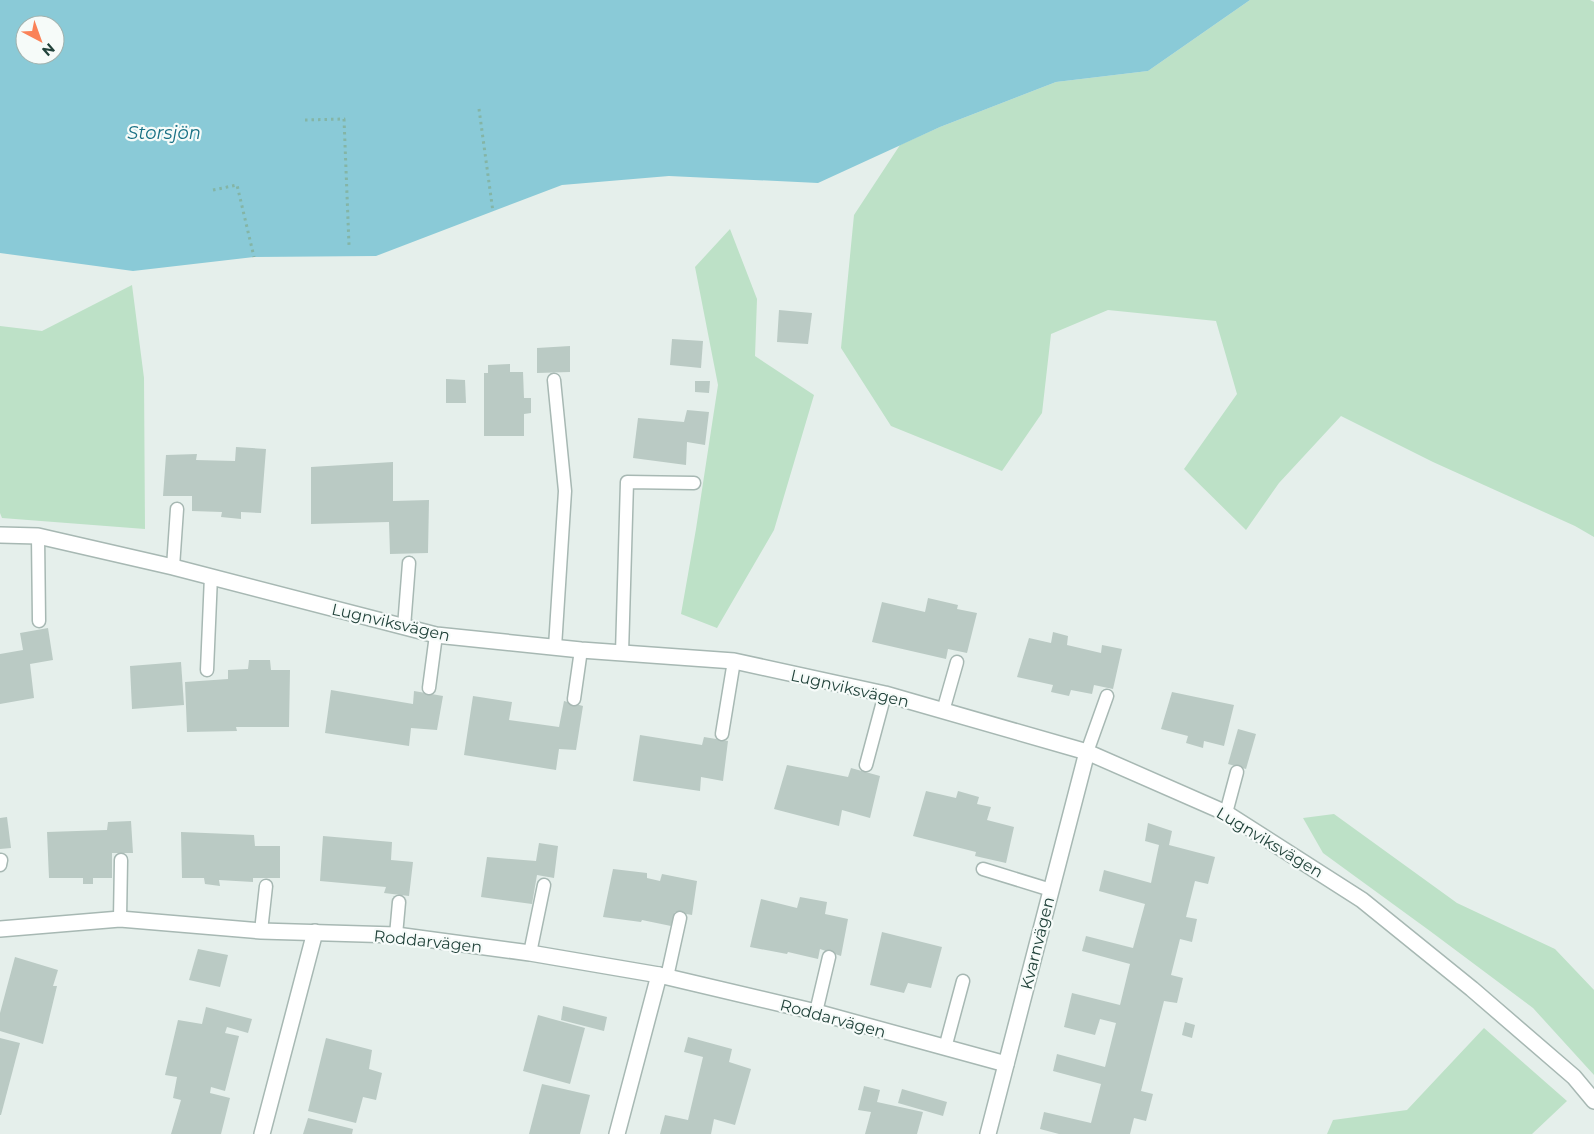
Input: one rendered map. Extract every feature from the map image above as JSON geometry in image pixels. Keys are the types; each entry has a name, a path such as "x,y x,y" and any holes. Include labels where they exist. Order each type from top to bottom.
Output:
{"street":[{"name":"Lugnviksvägen","path":"0,535 38,536 211,576 436,635 555,648 734,662 885,694 1087,752 1226,813 1362,900 1472,989 1567,1071 1594,1101"},
{"name":"Kvarnvägen","path":"988,1134 1087,752"},
{"name":"Roddarvägen","path":"0,929 120,919 261,931 396,935 530,953 663,976 816,1012 1006,1064"},
{"path":"262,1134 315,932"},
{"path":"617,1134 663,976"}],"lane":[{"path":"554,380 565,491 555,648"},
{"path":"622,653 627,482 694,483"},
{"path":"173,567 177,509"},
{"path":"38,536 39,621"},
{"path":"404,627 409,563"},
{"path":"207,670 211,576"},
{"path":"429,688 436,635"},
{"path":"574,699 581,650"},
{"path":"722,734 734,662"},
{"path":"943,711 957,662"},
{"path":"866,765 885,694"},
{"path":"1087,752 1107,696"},
{"path":"1226,813 1237,772"},
{"path":"120,919 122,860"},
{"path":"983,869 1051,890"},
{"path":"530,953 544,885"},
{"path":"261,931 266,886"},
{"path":"396,935 399,902"},
{"path":"663,976 680,918"},
{"path":"816,1012 829,957"},
{"path":"945,1048 963,981"}],"path":[{"path":"479,109 493,212"},
{"path":"305,120 344,118 349,245"},
{"path":"213,190 237,185 254,257"}],"green space":[{"path":"1250,0 1590,0 1594,2 1594,537 1575,526 1433,462 1341,416 1279,483 1246,530 1184,469 1237,394 1216,321 1108,310 1051,334 1042,413 1002,471 891,426 841,348 854,215 900,145 940,127 1056,82 1148,71"},
{"path":"730,229 757,299 755,356 814,395 774,530 717,628 681,614 718,385 695,267"},
{"path":"132,285 144,378 145,529 2,518 0,513 0,326 42,331"},
{"path":"1334,814 1457,903 1555,949 1594,990 1594,1075 1533,1008 1323,853 1303,818"},
{"path":"1484,1028 1567,1101 1532,1134 1327,1134 1333,1120 1407,1110"}],"water":[{"name":"Storsjön","path":"0,0 1250,0 1148,71 1056,82 940,127 818,183 669,176 562,185 376,256 254,257 133,271 0,253"}],"building":[{"path":"779,310 812,313 808,344 777,342"},
{"path":"672,339 703,341 701,368 670,365"},
{"path":"570,346 570,372 537,373 537,348"},
{"path":"510,364 510,372 523,372 524,398 531,398 531,413 524,414 524,436 484,436 484,373 488,373 488,365"},
{"path":"446,379 465,380 466,403 446,403"},
{"path":"695,381 710,381 709,393 695,392"},
{"path":"687,410 709,412 705,445 687,442 686,465 633,458 638,418 684,422"},
{"path":"236,447 266,449 261,513 241,512 241,519 221,517 222,512 192,511 192,496 163,496 166,455 197,454 196,460 235,461"},
{"path":"393,462 393,501 429,500 428,553 390,554 389,522 311,524 311,467"},
{"path":"928,598 958,605 957,609 977,613 967,653 948,649 946,659 872,642 882,602 925,612"},
{"path":"48,628 53,660 30,664 34,698 0,704 0,654 23,650 20,633"},
{"path":"1053,632 1068,636 1067,645 1101,653 1102,645 1122,649 1113,689 1094,685 1092,694 1071,690 1069,696 1051,692 1053,685 1017,677 1029,638 1051,643"},
{"path":"249,660 270,660 271,670 290,670 289,727 236,727 237,731 187,732 185,682 228,679 228,670 248,669"},
{"path":"181,662 184,705 132,709 130,666"},
{"path":"331,690 413,704 414,691 443,696 437,730 411,728 409,746 325,733"},
{"path":"1172,692 1234,705 1224,746 1204,741 1203,748 1186,743 1188,736 1161,729"},
{"path":"473,696 512,702 509,720 559,727 564,701 583,706 576,750 559,749 556,770 464,755"},
{"path":"1238,729 1256,734 1246,769 1228,764"},
{"path":"640,735 702,745 704,737 728,741 723,781 701,777 700,791 633,781"},
{"path":"787,765 848,777 851,768 880,776 870,818 842,810 839,826 774,809"},
{"path":"926,791 956,798 958,791 979,797 977,804 991,807 987,820 1014,827 1006,863 975,856 976,852 913,836"},
{"path":"7,817 11,848 0,849 0,818"},
{"path":"131,821 133,853 112,853 112,878 93,878 93,884 83,884 83,878 49,878 47,832 107,830 108,822"},
{"path":"1148,823 1172,831 1169,845 1215,857 1208,884 1195,881 1186,917 1197,919 1192,942 1180,939 1171,975 1183,978 1177,1003 1164,1001 1141,1091 1153,1094 1146,1121 1134,1118 1130,1134 1059,1134 1040,1129 1044,1112 1091,1123 1101,1084 1053,1071 1057,1054 1105,1067 1116,1023 1100,1019 1095,1035 1064,1027 1072,993 1120,1005 1130,964 1082,951 1086,936 1133,948 1145,904 1099,891 1104,870 1151,883 1159,845 1145,841"},
{"path":"181,832 254,835 255,846 280,846 280,878 253,878 253,882 219,880 220,886 205,884 204,878 182,878"},
{"path":"323,836 392,842 391,860 413,862 409,896 384,893 386,887 320,881"},
{"path":"539,843 558,846 554,878 537,875 532,904 481,897 487,857 536,861"},
{"path":"613,869 647,873 647,878 660,881 662,874 697,881 692,915 675,912 671,926 642,920 641,922 603,917"},
{"path":"800,897 827,902 825,914 848,919 841,956 820,949 818,959 788,952 787,954 750,947 761,899 797,908"},
{"path":"882,932 942,947 931,988 908,983 904,993 870,985"},
{"path":"198,949 228,955 220,987 189,980"},
{"path":"15,957 58,970 53,986 57,986 43,1044 0,1031 0,1013"},
{"path":"563,1006 607,1017 604,1031 561,1020"},
{"path":"206,1007 252,1019 248,1033 227,1027 225,1033 239,1036 225,1091 211,1087 210,1093 230,1098 221,1134 171,1134 181,1100 173,1098 177,1077 165,1075 178,1020 202,1024"},
{"path":"538,1015 585,1028 570,1084 523,1071"},
{"path":"1185,1022 1195,1025 1192,1038 1182,1035"},
{"path":"688,1037 732,1049 729,1062 751,1069 735,1125 714,1119 711,1134 660,1134 665,1115 688,1120 703,1057 684,1052"},
{"path":"0,1038 20,1043 1,1115 0,1115"},
{"path":"326,1038 372,1050 369,1069 382,1073 376,1100 363,1097 356,1123 308,1111"},
{"path":"542,1084 590,1095 580,1134 529,1134"},
{"path":"864,1086 880,1090 877,1102 923,1112 917,1134 865,1134 871,1112 858,1110"},
{"path":"902,1089 947,1102 943,1116 898,1103"},
{"path":"308,1118 353,1129 352,1134 303,1134"}]}
